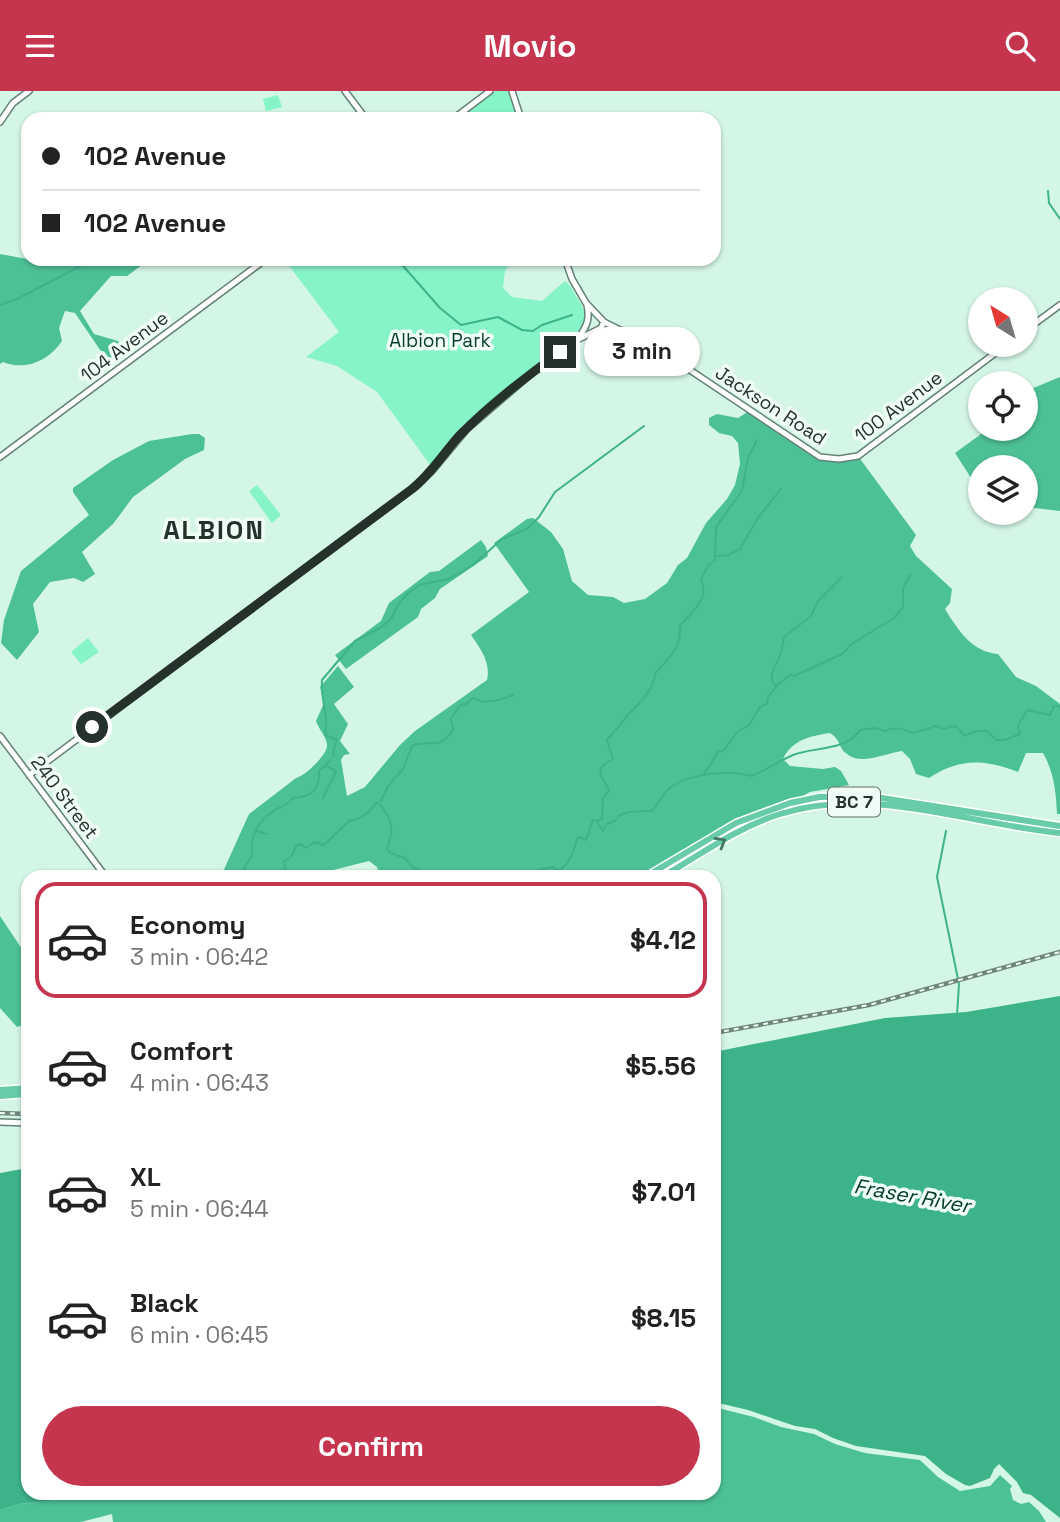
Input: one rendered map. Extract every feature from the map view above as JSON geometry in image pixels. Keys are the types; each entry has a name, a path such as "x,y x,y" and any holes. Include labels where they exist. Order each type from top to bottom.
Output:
{"highway":[{"name":"BC 7","path":"657,870 736,823 790,803 819,797 869,796 1060,826"},
{"name":"BC 7","path":"674,870 762,820 801,808 830,803 877,804 1060,833"},
{"path":"0,1090 21,1089"},
{"path":"0,1097 21,1095"}],"main road":[{"path":"0,121 13,103 29,91"},
{"path":"345,91 361,112"},
{"path":"462,112 490,91"},
{"path":"512,91 519,112"},
{"name":"104 Avenue","path":"0,457 257,266"},
{"path":"29,775 412,489 432,471 467,429 532,373 577,340 601,328 604,322 592,314 567,266"},
{"path":"1038,321 1060,305"},
{"path":"577,340 592,314"},
{"name":"Jackson Road","path":"604,322 660,350 820,457 839,459"},
{"path":"587,326 593,331"},
{"name":"Jackson Road","path":"601,328 616,328"},
{"name":"100 Avenue","path":"839,459 858,456 990,357"},
{"name":"240 Street","path":"0,736 101,870"},
{"path":"0,1122 21,1123"}],"green space":[{"path":"496,91 508,91 516,112 469,112"},
{"path":"278,95 282,107 266,111 263,99"},
{"name":"Albion Park","path":"289,266 509,266 505,271 503,288 512,297 542,301 565,281 584,312 583,323 567,343 463,428 431,466 377,392 337,366 306,357 339,332"},
{"path":"257,485 281,515 272,523 249,491"},
{"path":"88,638 99,652 81,664 71,652"}],"shaded area":[{"path":"0,254 21,258 21,266 141,266 127,276 111,276 80,311 94,334 118,341 128,352 109,363 75,313 65,311 59,328 62,341 50,354 28,365 3,362 0,364"},
{"path":"1060,377 1060,511 1038,508 1038,455 968,455 968,473 955,453 972,441 1038,441 1038,386"},
{"path":"749,411 820,457 858,456 916,535 910,546 916,556 952,589 950,603 945,609 961,632 981,649 998,654 1016,677 1036,686 1060,704 1060,814 1057,814 1050,767 1043,753 1026,753 1018,772 994,765 972,763 951,767 929,778 916,774 910,759 902,751 859,759 844,752 830,733 797,743 783,759 790,766 823,769 835,767 841,771 849,785 810,792 790,803 736,823 653,870 378,870 369,861 333,870 224,870 249,814 310,770 326,750 326,740 316,721 324,703 320,687 338,666 354,687 334,704 348,724 340,741 350,754 344,755 341,760 347,796 365,787 415,731 487,680 486,662 471,635 529,592 494,543 527,519 533,518 551,532 563,549 572,581 588,595 613,597 624,603 645,599 667,583 678,565 687,558 706,523 727,499 735,485 740,464 738,443 732,436 719,433 709,425 709,418 717,414 738,418"},
{"path":"192,434 205,438 204,450 185,459 133,497 113,524 82,552 95,574 83,582 74,578 50,582 33,604 39,632 17,660 1,643 4,620 21,571 89,515 73,488 113,460 149,441"},
{"path":"481,540 488,556 440,589 435,598 421,609 418,617 346,669 335,655 381,621 389,603 430,572 439,571"},
{"path":"0,916 21,948 21,1026 17,1027 0,1008"},
{"path":"721,1409 814,1434 865,1453 920,1460 938,1477 960,1491 990,1486 1000,1475 1012,1486 1010,1489 1013,1500 1021,1504 1029,1502 1046,1522 113,1522 112,1514 81,1522 0,1522 0,1510 19,1504 51,1501 721,1500"}],"water":[{"name":"Fraser River","path":"1060,996 1060,1518 1031,1495 1023,1493 1017,1482 999,1464 990,1478 970,1486 965,1485 946,1474 925,1456 856,1446 815,1429 795,1426 721,1404 721,1051 885,1018 966,1012"},
{"path":"21,1169 21,1500 54,1500 19,1504 0,1510 0,1173"}],"waterway":[{"path":"1048,191 1049,203 1060,219"},
{"path":"0,305 81,266"},
{"path":"403,266 440,308 461,325 498,317 522,330 533,331 542,325 572,315"},
{"path":"334,757 337,740 326,735 322,680 355,641 391,619 398,605 419,585 448,579 460,573 502,539 527,529 539,517 555,492 644,426"},
{"path":"597,821 602,819 603,798 609,791 600,771 613,759 607,740 649,691 655,674 676,648 680,626 701,599 701,579 715,560 716,527 742,491 748,458 757,440"},
{"path":"718,556 740,549 758,518 781,489"},
{"path":"777,685 790,675 794,676 842,654 853,643 894,618 903,607 903,589 910,575"},
{"path":"704,774 718,752 724,750 737,732 749,725 760,707 767,704 768,697 776,687 772,673 781,653 784,637 811,616 818,601 842,577"},
{"path":"381,801 388,786 403,769 412,746 438,743 448,737 453,730 451,719 460,705 473,698 487,701 513,695"},
{"path":"559,870 566,865 578,837 586,840 593,820 597,821 603,831 607,824 621,815 652,811 670,788 688,779 721,773 752,776 793,755 838,745 847,742 860,730 875,728 885,731 899,729 913,733 936,726 944,729 952,726 957,727 964,736 977,731 987,731 996,740 1005,740 1020,734 1018,726 1027,710 1050,715 1054,706 1060,709"},
{"path":"244,870 252,857 252,842 259,824 293,798 314,791 319,771 331,760"},
{"path":"323,798 336,771 327,766"},
{"path":"284,870 284,861 291,857 296,846 300,844 307,848 314,842 324,845 350,820 362,817 378,802 386,813 391,828 387,848 390,853 405,858 418,870"},
{"path":"256,831 267,834"},
{"path":"946,831 937,877 959,984 957,1015"},
{"path":"538,870 553,867 557,870"}],"railway":[{"path":"721,1032 869,1005 1060,952"},
{"path":"0,1113 21,1114"}],"district":[{"name":"ALBION","path":"214,530"}],"route":[{"path":"92,727 412,489 432,471 467,429 560,352"}]}
